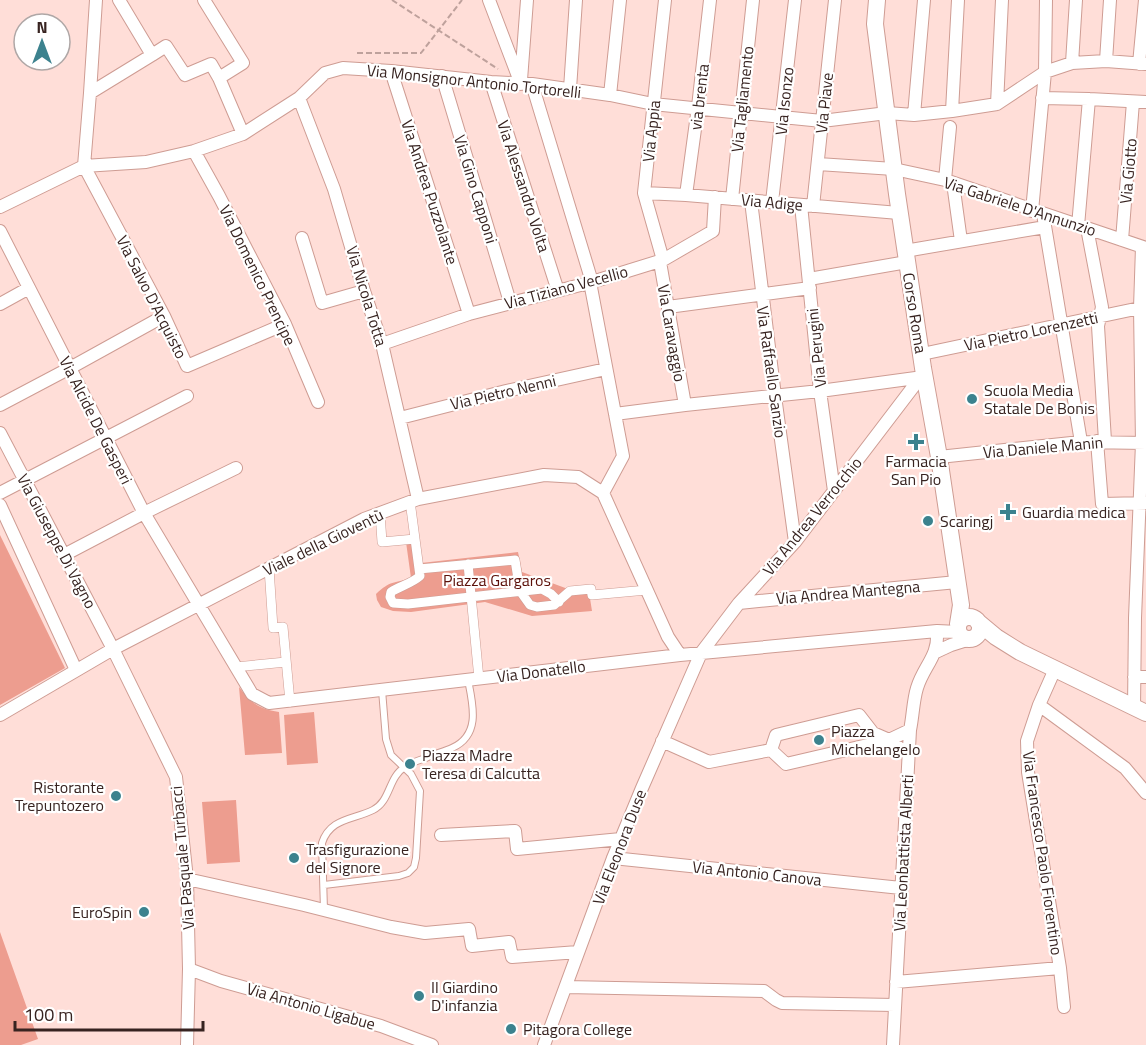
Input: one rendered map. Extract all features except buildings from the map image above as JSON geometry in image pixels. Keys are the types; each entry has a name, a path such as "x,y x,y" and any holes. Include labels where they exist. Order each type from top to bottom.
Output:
{"main road":[{"name":"Corso Roma","path":"877,0 875,24 906,256 922,354 922,377 939,457 957,582 967,631"},
{"path":"967,631 996,637 1020,652 1140,711"}],"street":[{"path":"0,207 84,166 96,0"},
{"path":"119,0 152,55"},
{"path":"204,0 243,63 219,78"},
{"path":"489,0 526,84 591,282 623,456 603,493 668,637 680,655"},
{"path":"526,84 527,0"},
{"path":"570,89 576,0"},
{"path":"610,96 620,0"},
{"name":"Via Appia","path":"662,261 644,193 665,0"},
{"name":"via brenta","path":"686,195 710,0"},
{"name":"Via Tagliamento","path":"732,199 753,0"},
{"name":"Via Isonzo","path":"772,202 795,0"},
{"name":"Via Piave","path":"807,205 818,164 836,0"},
{"path":"914,115 924,0"},
{"path":"952,111 958,0"},
{"path":"997,104 1002,0"},
{"path":"1046,0 1040,217 1062,325 1081,442"},
{"path":"1072,63 1076,0"},
{"path":"1106,61 1110,0"},
{"path":"997,104 1045,72 1072,63 1106,61 1143,64 1144,0"},
{"path":"90,93 166,46 185,75 210,64 219,78 243,134"},
{"name":"Via Monsignor Antonio Tortorelli","path":"84,166 146,162 194,152 243,134 299,98 325,73 343,68 526,84 570,89 653,104 822,121 887,113 914,115 997,104"},
{"name":"Via Andrea Puzzolante","path":"390,71 469,314"},
{"name":"Via Gino Capponi","path":"442,76 510,302"},
{"name":"Via Alessandro Volta","path":"490,82 558,291"},
{"name":"Via Nicola Totta","path":"299,98 334,189 382,344 400,418 414,500"},
{"path":"1042,98 1140,102"},
{"path":"1089,99 1083,227 1102,307 1098,326 1102,504 1143,503"},
{"name":"Via Giotto","path":"1122,240 1140,102"},
{"path":"951,127 949,182 961,242"},
{"name":"Via Domenico Prencipe","path":"194,152 219,195 285,324 318,402"},
{"name":"Via Gabriele D'Annunzio","path":"818,164 894,169 949,182 1040,217 1083,227 1144,248"},
{"name":"Via Salvo D'Acquisto","path":"84,166 164,316 187,366 285,324"},
{"name":"Via Adige","path":"644,193 900,213"},
{"name":"Via Tiziano Vecellio","path":"382,344 469,314 662,261 713,231 715,197"},
{"name":"Via Raffaello Sanzio","path":"751,201 795,542"},
{"name":"Via Perugini","path":"807,205 809,284 820,391 834,491"},
{"path":"668,308 762,295 809,284 961,242 1040,217"},
{"name":"Via Alcide De Gasperi","path":"0,231 144,513 198,605"},
{"path":"302,238 322,303 364,291"},
{"path":"1140,711 1144,443 1143,338 1140,308 1144,248"},
{"name":"Via Caravaggio","path":"662,261 685,405"},
{"path":"0,304 29,288"},
{"name":"Via Pietro Lorenzetti","path":"922,354 1140,308"},
{"path":"0,405 164,316"},
{"name":"Via Pietro Nenni","path":"400,418 606,369"},
{"path":"615,414 922,377"},
{"name":"Via Andrea Verrocchio","path":"701,653 739,603 795,542 922,377"},
{"path":"0,494 187,396"},
{"name":"Via Giuseppe Di Vagno","path":"1,436 113,649"},
{"name":"Via Daniele Manin","path":"939,457 1081,442 1144,443"},
{"path":"64,555 236,468"},
{"name":"Viale della Gioventù","path":"0,715 113,649 364,519 414,500 544,475 578,477 603,493"},
{"path":"414,500 415,539 420,576 415,581 391,592 390,597 393,603 408,604 542,589 559,602"},
{"path":"0,505 76,670"},
{"path":"380,513 382,542 415,539"},
{"path":"419,569 515,560 520,591 530,605 537,607 554,606 570,591 591,589 592,595 647,590"},
{"path":"468,564 473,679"},
{"path":"269,568 273,628 283,627 290,702"},
{"name":"Via Andrea Mantegna","path":"739,603 957,582"},
{"name":"Via Donatello","path":"198,605 252,694 269,704 680,655 937,631"},
{"path":"937,631 967,631"},
{"name":"Via Leonbattista Alberti","path":"893,1045 910,730 917,687 936,652 937,631"},
{"path":"936,652 967,631"},
{"name":"Via Pasquale Turbacci","path":"113,649 176,777 187,879 189,969 187,1045"},
{"name":"Via Eleonora Duse","path":"544,1045 613,858 701,653"},
{"path":"235,667 286,662"},
{"name":"Via Francesco Paolo Fiorentino","path":"1055,669 1039,705 1027,741 1028,772 1060,968 1064,1007"},
{"path":"1039,705 1125,768 1146,793"},
{"path":"771,750 776,735 859,715 873,733 889,740 909,755"},
{"path":"771,750 786,764 889,740 910,730"},
{"path":"662,741 709,762 771,750"},
{"path":"441,835 515,831 517,849 621,839"},
{"name":"Via Antonio Canova","path":"613,858 901,888"},
{"path":"187,879 425,933 469,928 472,946 509,942 512,957 578,952"},
{"path":"896,982 1060,968"},
{"name":"Via Antonio Ligabue","path":"189,969 221,981 381,1026 432,1045"},
{"path":"566,987 764,991 782,1003 895,1005"}],"lane":[{"path":"324,910 322,843 325,834 334,825 375,809 385,799 395,775 405,766 454,747 464,740 471,730 473,717 473,679"},
{"path":"324,885 399,876 408,873 414,867 420,790 405,766 391,755 386,738 382,690"}],"path":[{"path":"392,0 504,73"},
{"path":"357,53 422,53 462,0"}],"green space":[{"path":"0,535 65,668 0,705"},
{"name":"Piazza Gargaros","path":"417,541 421,563 518,552 522,572 568,589 588,586 592,611 532,616 485,602 411,612 393,611 381,607 376,594 389,584 411,578 406,542"},
{"path":"239,687 256,704 279,712 282,753 245,755"},
{"path":"314,712 318,763 287,765 284,715"},
{"path":"236,800 240,862 207,864 202,802"},
{"path":"0,932 38,1039 21,1045 0,1045"}],"place":[{"name":"Scuola Media Statale De Bonis","path":"972,399"},
{"name":"Farmacia San Pio","path":"916,442"},
{"name":"Guardia medica","path":"1008,512"},
{"name":"Scaringj","path":"928,521"},
{"name":"Piazza Michelangelo","path":"819,740"},
{"name":"Piazza Madre Teresa di Calcutta","path":"410,764"},
{"name":"Ristorante Trepuntozero","path":"116,796"},
{"name":"Trasfigurazione del Signore","path":"294,858"},
{"name":"EuroSpin","path":"144,912"},
{"name":"Il Giardino D'infanzia","path":"419,996"},
{"name":"Pitagora College","path":"511,1029"}]}
